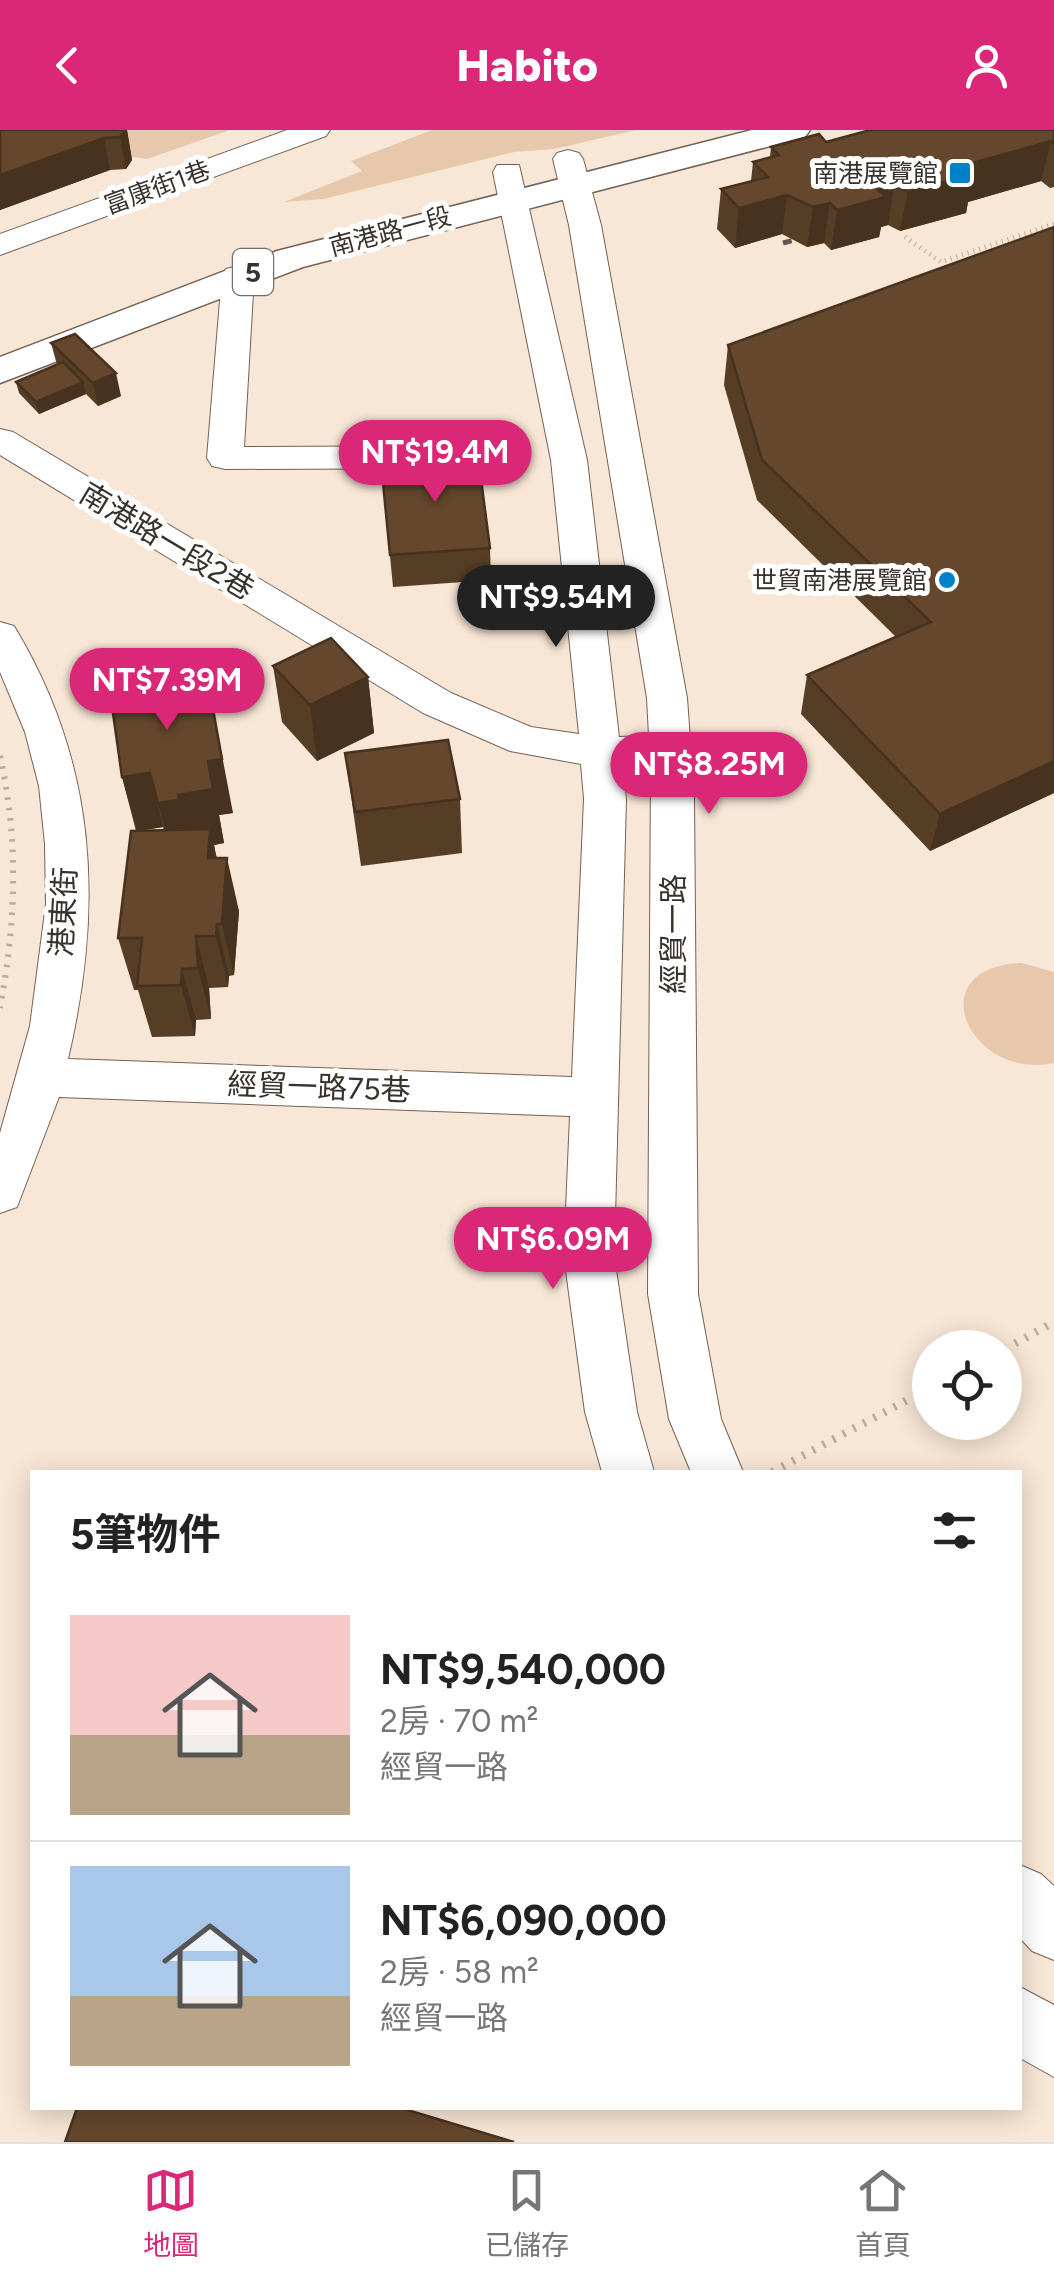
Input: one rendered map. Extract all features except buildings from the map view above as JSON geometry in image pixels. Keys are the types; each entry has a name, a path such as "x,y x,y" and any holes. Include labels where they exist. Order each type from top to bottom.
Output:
{"main road":[{"name":"南港路一段","path":"571,173 695,130"},
{"name":"南港路一段","path":"0,339 379,200 511,186 793,130"},
{"name":"南港路一段","path":"0,370 238,276 511,186"}],"street":[{"name":"富康街1巷","path":"0,245 315,130"},
{"name":"經貿一路","path":"571,173 588,244 667,698 673,796 673,1294 695,1418 715,1470"},
{"path":"511,186 569,460 605,798 589,1256 611,1412 627,1470"},
{"path":"238,276 225,458 472,457"},
{"name":"南港路一段2巷","path":"0,440 437,703 524,741 599,752 669,750"},
{"name":"港東街","path":"0,635 24,677 46,734 59,787 68,859 65,936 44,1077 0,1192"},
{"name":"經貿一路75巷","path":"44,1077 593,1097"},
{"path":"1022,1896 1054,1929"},
{"path":"1022,2020 1054,2044"}],"path":[{"path":"906,237 941,262 1054,224"},
{"path":"0,756 12,817 17,892 11,955 0,1008"},
{"path":"1022,1339 1054,1322"},
{"path":"776,1470 912,1398"}],"shaded area":[{"path":"98,130 230,130 147,159 126,156"},
{"path":"432,130 636,130 554,149 514,152 323,199 284,202 362,171 351,161"},
{"path":"1022,963 1054,972 1054,1063 1024,1064 998,1055 979,1040 967,1021 964,1001 971,982 990,969"}],"railway":[{"path":"783,243 822,232"}],"place":[{"name":"南港展覽館","path":"960,173"},
{"name":"世貿南港展覽館","path":"947,580"}]}
